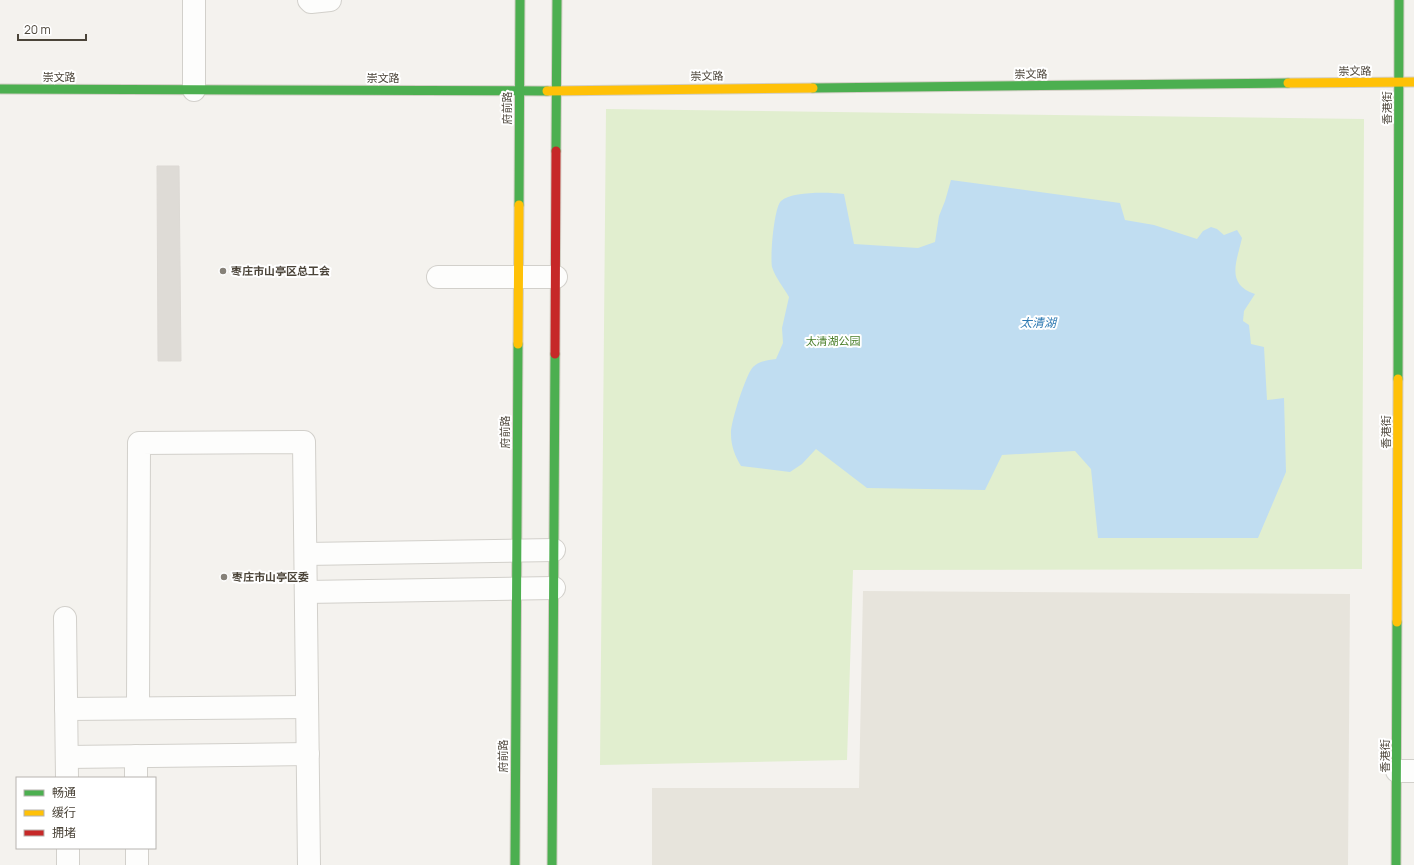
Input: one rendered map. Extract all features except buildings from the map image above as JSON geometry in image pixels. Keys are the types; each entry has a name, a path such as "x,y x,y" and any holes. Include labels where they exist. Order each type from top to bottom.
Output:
{"street":[{"path":"194,0 194,90"},
{"path":"309,0 311,2 330,0"},
{"name":"府前路","path":"515,865 520,0"},
{"path":"552,865 557,0"},
{"name":"香港街","path":"1396,865 1405,771 1399,0"},
{"name":"崇文路","path":"0,89 520,91 1414,82"},
{"path":"438,277 556,277"},
{"path":"138,708 139,443 304,442 309,865"},
{"path":"306,554 554,550"},
{"path":"306,592 554,588"},
{"path":"65,618 67,767 136,756 308,754"},
{"path":"66,709 307,707"},
{"path":"136,756 136,777"},
{"path":"68,849 68,865"},
{"path":"137,849 137,865"}],"shaded area":[{"path":"863,591 1350,594 1348,865 652,865 652,788 859,788"}],"green space":[{"name":"太清湖公园","path":"606,109 1364,119 1362,569 853,570 847,760 600,765"}],"water":[{"name":"太清湖","path":"951,180 1120,203 1125,220 1154,225 1197,239 1203,231 1211,227 1217,229 1224,235 1237,230 1242,238 1236,263 1236,278 1246,290 1255,294 1244,311 1243,321 1249,325 1251,344 1264,347 1267,400 1284,398 1286,472 1258,538 1098,538 1091,469 1075,451 1002,455 985,490 867,488 816,449 802,464 790,472 741,466 734,451 731,434 739,399 746,379 753,367 761,362 776,359 783,343 782,328 789,297 775,275 772,267 772,243 776,212 781,201 793,195 802,194 844,194 854,244 918,248 935,242 939,216"}],"traffic: fast":[{"path":"519,205 520,0"},
{"path":"556,151 557,0"},
{"path":"1398,379 1399,0"},
{"path":"813,88 1288,83"},
{"path":"0,89 547,91"},
{"path":"515,865 518,344"},
{"path":"552,865 555,354"},
{"path":"1396,865 1397,622"}],"traffic: slow":[{"path":"1288,83 1414,82"},
{"path":"547,91 813,88"},
{"path":"518,344 519,205"},
{"path":"1397,622 1398,379"}],"traffic: jam":[{"path":"555,354 556,151"}],"place":[{"name":"枣庄市山亭区总工会","path":"223,271"},
{"name":"枣庄市山亭区委","path":"224,577"}]}
